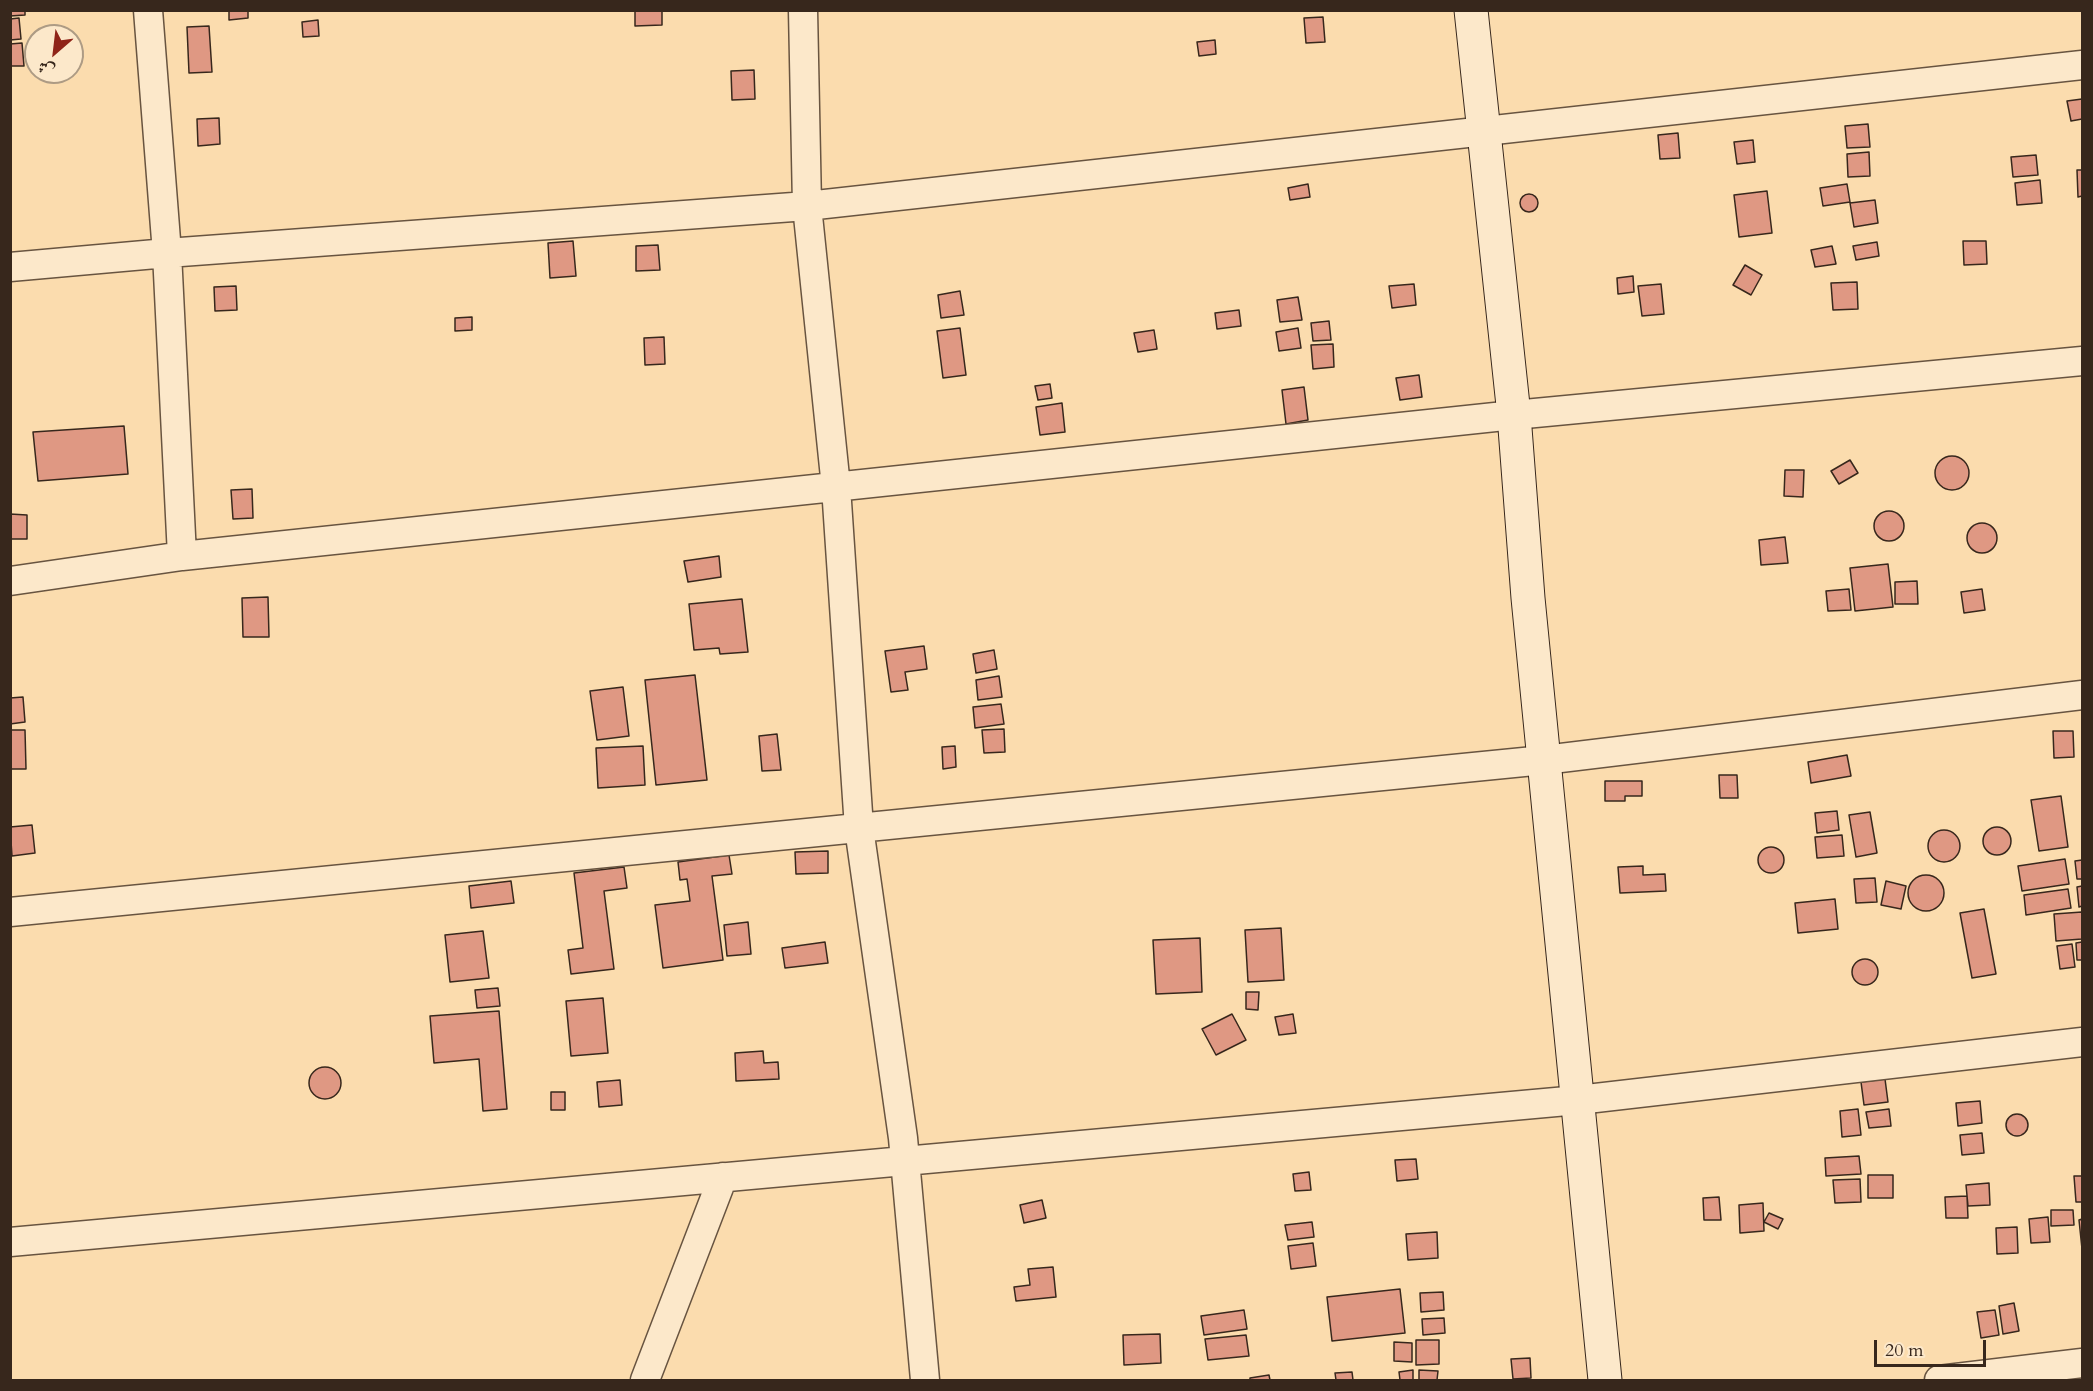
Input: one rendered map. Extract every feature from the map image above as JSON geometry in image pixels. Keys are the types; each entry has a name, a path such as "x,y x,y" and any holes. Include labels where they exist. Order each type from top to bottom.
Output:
{"main road":[{"path":"1471,10 1514,415 1528,598 1605,1380"}],"street":[{"path":"148,10 167,253 182,556"},
{"path":"803,10 807,206 836,487 859,828 905,1161 925,1380"},
{"path":"10,267 167,253 807,206 2082,65"},
{"path":"10,581 182,556 1514,415 2082,361"},
{"path":"10,912 1544,760 2082,695"},
{"path":"10,1242 1578,1100 2082,1042"},
{"path":"645,1380 723,1177"},
{"path":"1940,1380 2082,1363"}],"building":[{"path":"10,10 25,10 25,15 10,16"},
{"path":"229,10 248,10 248,18 229,20"},
{"path":"635,10 662,10 662,25 635,26"},
{"path":"1323,17 1325,42 1306,43 1304,18"},
{"path":"19,18 21,39 10,40 10,19"},
{"path":"318,20 319,36 303,37 302,22"},
{"path":"209,26 212,72 189,73 187,27"},
{"path":"1215,40 1216,54 1199,56 1197,42"},
{"path":"22,43 24,66 10,66 10,44"},
{"path":"754,70 755,99 732,100 731,71"},
{"path":"2082,99 2082,119 2071,121 2067,101"},
{"path":"219,118 220,144 198,146 197,119"},
{"path":"1868,124 1870,147 1847,148 1845,126"},
{"path":"1678,133 1680,158 1660,159 1658,135"},
{"path":"1753,140 1755,162 1737,164 1734,142"},
{"path":"1869,152 1870,176 1848,177 1847,154"},
{"path":"2036,155 2038,175 2013,177 2011,157"},
{"path":"2077,170 2082,170 2082,196 2078,197"},
{"path":"2040,180 2042,203 2017,205 2015,183"},
{"path":"1308,184 1310,197 1290,200 1288,188"},
{"path":"1847,184 1850,202 1823,206 1820,188"},
{"path":"1767,191 1772,233 1739,237 1734,195"},
{"path":"1525,194 1533,194 1538,199 1536,210 1525,212 1520,207 1520,199"},
{"path":"1875,200 1878,223 1854,227 1850,203"},
{"path":"573,241 576,276 550,278 548,243"},
{"path":"1963,241 1986,241 1987,264 1964,265"},
{"path":"1877,242 1879,256 1856,260 1853,246"},
{"path":"658,245 660,270 636,271 636,246"},
{"path":"1832,246 1836,264 1815,267 1811,250"},
{"path":"1745,265 1762,275 1751,295 1733,285"},
{"path":"1633,276 1634,292 1618,294 1617,278"},
{"path":"1857,282 1858,309 1833,310 1831,283"},
{"path":"1414,284 1416,305 1392,308 1389,286"},
{"path":"1661,284 1664,314 1642,316 1638,286"},
{"path":"236,286 237,310 215,311 214,287"},
{"path":"960,291 964,315 941,318 938,295"},
{"path":"1298,297 1302,320 1280,322 1277,300"},
{"path":"1239,310 1241,326 1217,329 1215,313"},
{"path":"472,317 472,330 455,331 455,318"},
{"path":"1329,321 1331,340 1313,341 1311,323"},
{"path":"960,328 966,375 943,378 937,331"},
{"path":"1298,328 1301,348 1279,351 1276,332"},
{"path":"1154,330 1157,349 1138,352 1134,333"},
{"path":"664,337 665,364 645,365 644,338"},
{"path":"1333,344 1334,367 1313,369 1311,345"},
{"path":"1419,375 1422,397 1400,400 1396,378"},
{"path":"1050,384 1052,398 1038,400 1035,386"},
{"path":"1304,387 1308,420 1286,424 1282,390"},
{"path":"1062,403 1065,432 1040,435 1036,407"},
{"path":"124,426 128,474 38,481 33,432"},
{"path":"1952,456 1964,461 1969,473 1964,485 1952,490 1940,485 1935,473 1940,461"},
{"path":"1850,460 1858,473 1839,484 1831,471"},
{"path":"1785,470 1804,470 1803,497 1784,496"},
{"path":"252,489 253,518 233,519 231,490"},
{"path":"1889,511 1900,515 1904,526 1900,537 1889,541 1878,537 1874,526 1878,515"},
{"path":"10,514 27,515 27,539 10,539"},
{"path":"1982,523 1992,528 1997,538 1992,548 1982,553 1972,548 1967,538 1972,528"},
{"path":"1785,537 1788,563 1761,565 1759,540"},
{"path":"719,556 721,577 688,582 684,561"},
{"path":"1888,564 1893,607 1855,611 1850,568"},
{"path":"1917,581 1918,604 1895,604 1895,582"},
{"path":"1849,589 1851,610 1828,611 1826,591"},
{"path":"1982,589 1985,610 1964,613 1961,592"},
{"path":"268,597 269,637 243,637 242,598"},
{"path":"742,599 748,652 720,654 719,648 694,650 689,604"},
{"path":"924,646 927,669 905,672 908,690 891,692 885,651"},
{"path":"994,650 997,669 976,673 973,654"},
{"path":"695,675 707,780 656,785 645,680"},
{"path":"999,676 1002,697 978,700 976,680"},
{"path":"623,687 629,736 597,740 590,691"},
{"path":"23,697 25,722 10,724 10,698"},
{"path":"1001,704 1004,724 975,728 973,707"},
{"path":"1004,729 1005,752 984,753 982,730"},
{"path":"10,730 25,730 26,769 10,769"},
{"path":"2053,731 2073,731 2074,757 2054,758"},
{"path":"777,734 781,770 762,771 759,736"},
{"path":"643,746 645,785 598,788 596,748"},
{"path":"955,746 956,767 943,769 942,747"},
{"path":"1847,755 1851,776 1811,783 1808,762"},
{"path":"1719,775 1737,775 1738,798 1720,798"},
{"path":"1605,781 1642,781 1642,796 1625,796 1625,801 1605,801"},
{"path":"2061,796 2068,847 2039,851 2031,800"},
{"path":"1837,811 1839,830 1817,833 1815,813"},
{"path":"1870,812 1877,853 1856,857 1849,815"},
{"path":"32,825 35,853 12,856 10,827"},
{"path":"1997,827 2007,831 2011,841 2007,851 1997,855 1987,851 1983,841 1987,831"},
{"path":"1944,830 1955,835 1960,846 1955,857 1944,862 1933,857 1928,846 1933,835"},
{"path":"1842,835 1844,856 1817,858 1815,837"},
{"path":"1771,847 1780,851 1784,860 1780,869 1771,873 1762,869 1758,860 1762,851"},
{"path":"828,851 828,873 796,874 795,852"},
{"path":"729,855 732,874 712,876 723,960 663,968 655,905 690,901 687,879 680,880 678,862"},
{"path":"2065,859 2069,884 2022,891 2018,866"},
{"path":"2082,860 2082,879 2077,879 2075,861"},
{"path":"1643,866 1643,875 1665,874 1666,891 1620,893 1618,867"},
{"path":"624,867 627,888 604,891 614,969 571,974 568,950 583,948 574,873"},
{"path":"1926,875 1939,880 1944,893 1939,906 1926,911 1913,906 1908,893 1913,880"},
{"path":"1875,878 1877,902 1856,903 1854,879"},
{"path":"511,881 514,903 471,908 469,886"},
{"path":"1886,881 1906,886 1901,909 1881,905"},
{"path":"2082,886 2082,906 2079,907 2077,887"},
{"path":"2068,889 2071,908 2026,915 2024,895"},
{"path":"1835,899 1838,929 1798,933 1795,903"},
{"path":"1984,909 1996,974 1972,978 1960,913"},
{"path":"2082,912 2082,939 2056,941 2054,914"},
{"path":"748,922 751,954 727,956 724,925"},
{"path":"1281,928 1284,980 1248,982 1245,930"},
{"path":"483,931 489,978 450,982 445,935"},
{"path":"1200,938 1202,992 1156,994 1153,940"},
{"path":"825,942 828,963 785,968 782,948"},
{"path":"2082,942 2082,960 2077,960 2076,943"},
{"path":"2072,944 2075,967 2060,969 2057,946"},
{"path":"1865,959 1874,963 1878,972 1874,981 1865,985 1856,981 1852,972 1856,963"},
{"path":"498,988 500,1006 477,1008 475,990"},
{"path":"1246,992 1259,992 1258,1010 1246,1009"},
{"path":"603,998 608,1053 571,1056 566,1001"},
{"path":"499,1011 507,1109 483,1111 479,1059 434,1063 430,1016"},
{"path":"1232,1014 1246,1040 1216,1055 1202,1029"},
{"path":"1293,1014 1296,1033 1279,1035 1275,1017"},
{"path":"763,1051 764,1063 778,1062 779,1079 736,1081 735,1053"},
{"path":"325,1067 337,1071 341,1083 337,1095 325,1099 313,1095 309,1083 313,1071"},
{"path":"1885,1079 1888,1102 1864,1105 1861,1082"},
{"path":"620,1080 622,1105 599,1107 597,1082"},
{"path":"551,1092 565,1092 565,1110 551,1110"},
{"path":"1980,1101 1982,1123 1958,1126 1956,1103"},
{"path":"1858,1109 1861,1135 1842,1137 1840,1111"},
{"path":"1889,1109 1891,1126 1869,1128 1866,1112"},
{"path":"2013,1114 2021,1114 2028,1121 2028,1129 2021,1136 2013,1136 2006,1129 2006,1121"},
{"path":"1982,1133 1984,1153 1962,1155 1960,1135"},
{"path":"1859,1156 1861,1174 1826,1176 1825,1158"},
{"path":"1416,1159 1418,1179 1397,1181 1395,1160"},
{"path":"1309,1172 1311,1190 1295,1191 1293,1174"},
{"path":"1868,1175 1893,1175 1893,1198 1868,1198"},
{"path":"2074,1176 2082,1176 2082,1202 2076,1202"},
{"path":"1860,1179 1861,1202 1835,1203 1833,1180"},
{"path":"1989,1183 1990,1205 1968,1206 1966,1185"},
{"path":"1967,1196 1968,1218 1946,1218 1945,1197"},
{"path":"1719,1197 1721,1220 1704,1220 1703,1198"},
{"path":"1042,1200 1046,1218 1024,1223 1020,1205"},
{"path":"1763,1203 1764,1231 1740,1233 1739,1205"},
{"path":"2051,1210 2073,1210 2074,1225 2051,1226"},
{"path":"1769,1213 1783,1219 1778,1229 1764,1222"},
{"path":"2048,1217 2050,1242 2031,1243 2029,1219"},
{"path":"2082,1219 2082,1249 2079,1220"},
{"path":"1312,1222 1314,1237 1288,1240 1285,1225"},
{"path":"2017,1227 2018,1253 1997,1254 1996,1228"},
{"path":"1437,1232 1438,1258 1408,1260 1406,1234"},
{"path":"1313,1243 1316,1266 1291,1269 1288,1246"},
{"path":"1053,1267 1056,1297 1016,1301 1014,1287 1030,1285 1028,1269"},
{"path":"1400,1289 1405,1333 1332,1341 1327,1297"},
{"path":"1443,1292 1444,1310 1421,1312 1420,1293"},
{"path":"2014,1303 2019,1331 2003,1334 1999,1306"},
{"path":"1244,1310 1247,1329 1204,1335 1201,1316"},
{"path":"1995,1310 1999,1335 1981,1338 1977,1312"},
{"path":"1444,1318 1445,1333 1423,1335 1422,1319"},
{"path":"1160,1334 1161,1363 1124,1365 1123,1335"},
{"path":"1246,1335 1249,1356 1208,1360 1205,1339"},
{"path":"1416,1340 1439,1340 1439,1364 1416,1365"},
{"path":"1394,1342 1412,1343 1412,1362 1394,1361"},
{"path":"1530,1358 1531,1378 1513,1379 1511,1359"},
{"path":"1413,1370 1413,1380 1400,1380 1399,1372"},
{"path":"1419,1370 1438,1371 1437,1380 1419,1380"},
{"path":"1352,1372 1353,1380 1336,1380 1335,1373"},
{"path":"1269,1375 1270,1380 1250,1380 1250,1378"}]}
